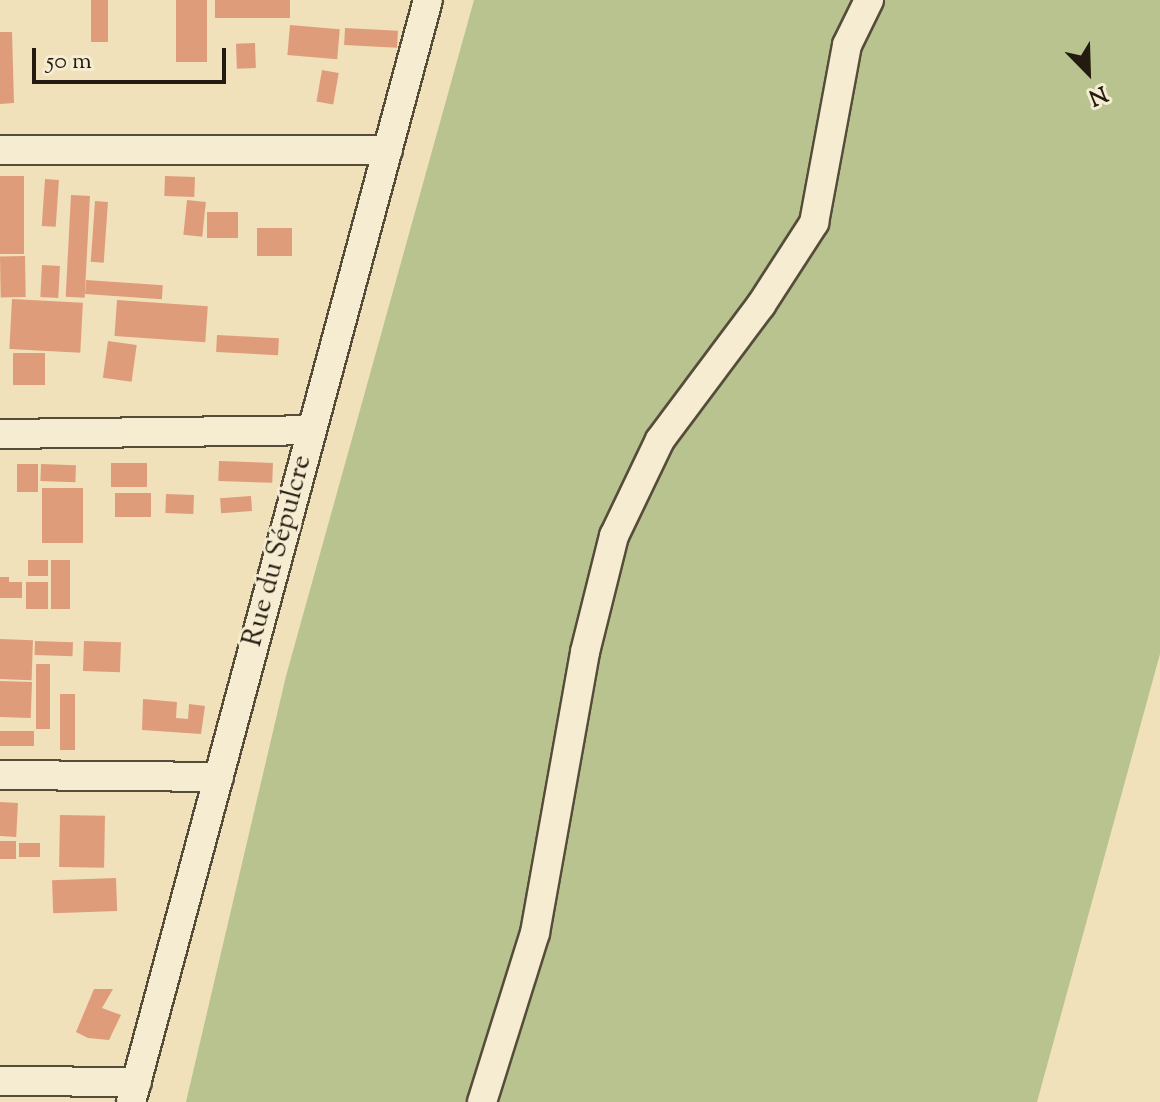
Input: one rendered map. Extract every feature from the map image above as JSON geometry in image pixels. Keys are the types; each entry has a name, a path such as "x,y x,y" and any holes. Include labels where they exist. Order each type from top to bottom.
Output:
{"street":[{"name":"Rue du Sépulcre","path":"134,1092 309,430 428,0"},
{"path":"482,1102 535,933 585,652 614,536 660,440 761,305 814,223 847,45 869,0"},
{"path":"0,150 388,150"},
{"path":"0,434 309,430"},
{"path":"0,775 219,777"},
{"path":"0,1081 134,1092"}],"green space":[{"path":"474,0 1160,0 1160,654 1037,1102 186,1102 286,676"}],"building":[{"path":"91,0 108,0 108,42 91,42"},
{"path":"176,0 207,0 207,62 176,62"},
{"path":"215,0 290,0 290,18 215,18"},
{"path":"290,25 340,29 337,59 287,55"},
{"path":"345,28 398,31 397,48 344,45"},
{"path":"0,32 12,32 14,103 0,104"},
{"path":"255,43 256,68 237,69 236,44"},
{"path":"322,70 339,73 333,104 316,102"},
{"path":"0,176 24,176 24,254 0,254"},
{"path":"165,176 195,177 194,197 164,196"},
{"path":"45,179 59,180 56,227 42,226"},
{"path":"71,195 90,196 85,298 66,297"},
{"path":"187,200 206,202 202,237 183,235"},
{"path":"95,201 108,202 104,263 91,262"},
{"path":"207,212 238,212 238,238 207,238"},
{"path":"257,228 292,228 292,256 257,256"},
{"path":"0,256 25,256 26,297 1,297"},
{"path":"42,265 60,266 58,298 40,297"},
{"path":"86,280 163,285 162,299 85,294"},
{"path":"12,299 83,303 80,353 9,349"},
{"path":"117,300 208,306 205,342 114,336"},
{"path":"217,335 279,338 278,355 216,352"},
{"path":"108,341 137,345 132,382 103,378"},
{"path":"13,353 45,353 45,385 13,385"},
{"path":"219,461 273,463 272,483 218,481"},
{"path":"111,463 147,463 147,487 111,487"},
{"path":"17,464 38,464 38,492 17,492"},
{"path":"41,464 76,465 75,482 40,481"},
{"path":"42,488 83,488 83,543 42,543"},
{"path":"115,493 151,493 151,517 115,517"},
{"path":"166,494 194,495 193,514 165,513"},
{"path":"251,496 252,511 221,513 220,498"},
{"path":"28,560 48,560 48,576 28,576"},
{"path":"51,560 70,560 70,609 51,609"},
{"path":"0,577 9,577 9,582 22,582 22,598 0,598"},
{"path":"26,582 48,582 48,609 26,609"},
{"path":"0,639 33,640 32,680 0,679"},
{"path":"35,641 73,642 72,656 35,655"},
{"path":"84,641 121,642 120,672 83,671"},
{"path":"36,664 50,664 50,729 36,729"},
{"path":"0,681 32,682 31,718 0,717"},
{"path":"60,694 75,694 75,750 60,750"},
{"path":"143,699 177,702 176,718 188,719 189,704 205,706 201,734 142,730"},
{"path":"0,731 34,731 34,746 0,746"},
{"path":"0,802 18,803 16,837 0,836"},
{"path":"60,815 105,816 104,868 59,867"},
{"path":"0,841 16,841 16,859 0,859"},
{"path":"19,843 40,843 40,857 19,857"},
{"path":"116,878 117,911 53,913 52,880"},
{"path":"94,989 113,989 102,1008 121,1015 109,1040 88,1038 76,1032"}]}
